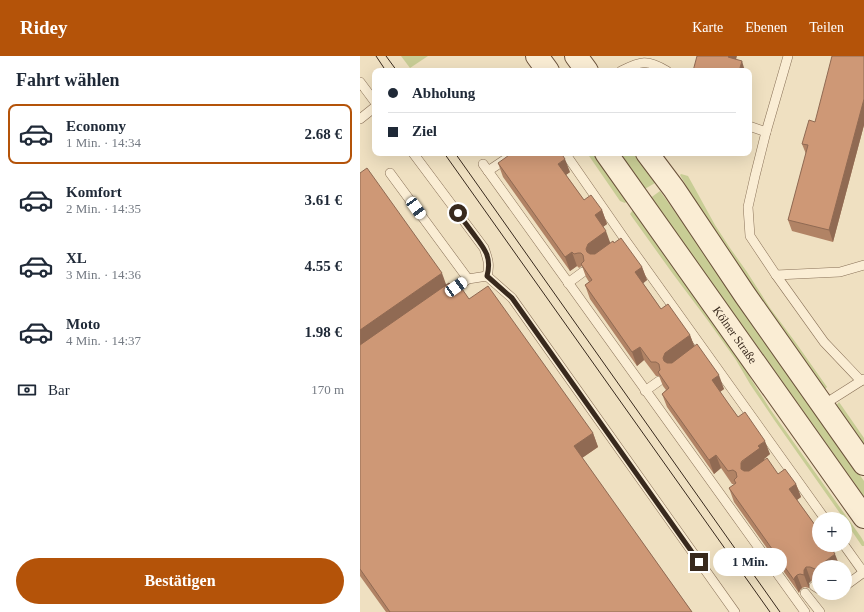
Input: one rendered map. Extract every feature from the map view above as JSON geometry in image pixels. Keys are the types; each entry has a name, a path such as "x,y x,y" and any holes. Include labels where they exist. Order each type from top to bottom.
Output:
{"main road":[{"path":"537,56 546,68"},
{"path":"576,56 585,68"},
{"name":"Kölner Straße","path":"609,156 864,517"},
{"path":"649,156 674,189 745,295 864,464"}],"lane":[{"path":"788,56 766,132 748,208 750,236 824,342 862,380 822,405"},
{"path":"628,68 655,60 664,68"},
{"path":"360,82 372,98"},
{"path":"360,119 372,110"},
{"path":"752,127 766,132"},
{"path":"415,156 484,248 488,258 489,268 487,276"},
{"path":"509,156 486,167 645,391 805,612"},
{"path":"567,156 624,243 778,460 819,512"},
{"path":"390,173 468,279"},
{"path":"776,275 840,272 864,265"},
{"path":"568,283 582,272"},
{"path":"442,297 468,279 487,276"},
{"path":"487,276 512,298 735,612"},
{"path":"645,391 659,381"},
{"path":"723,499 732,492"},
{"path":"849,552 864,573 852,581"},
{"path":"805,593 820,612"}],"green space":[{"path":"401,56 428,56 410,68"},
{"path":"589,156 595,156 627,201 625,203 620,201"},
{"path":"621,156 635,156 655,183 643,190"},
{"path":"680,175 688,176 715,225 770,308 827,387 825,389 820,387 710,227"},
{"path":"660,191 864,481 864,497 760,350 649,199"},
{"path":"633,210 741,360 770,409 843,512 839,512 775,421 736,360 630,214"},
{"path":"839,402 864,438 864,447 835,407"},
{"path":"852,524 864,542 864,546 862,546 852,531"}],"building":[{"path":"697,56 729,56 728,57 742,61 740,68 694,68"},
{"path":"832,56 864,56 864,99 829,230 788,220 808,145 802,144 809,120 815,122"},
{"path":"508,156 563,156 565,159 558,164 584,200 591,195 602,210 595,215 606,231 588,244 586,249 587,252 590,254 595,254 613,241 614,243 621,238 642,267 635,272 661,309 668,304 690,335 665,353 663,358 664,361 667,363 672,363 697,344 719,375 712,380 728,403 738,417 745,412 765,441 758,446 760,448 742,461 741,469 744,471 749,471 767,458 778,474 785,469 796,484 789,489 812,521 812,552 834,552 835,554 827,560 812,560 812,568 806,567 804,570 804,575 797,575 794,580 729,488 736,483 734,480 737,477 736,472 733,470 728,471 716,455 709,460 662,394 669,388 658,372 660,370 659,364 656,362 651,362 640,347 632,352 585,285 592,280 581,264 584,261 583,255 581,253 574,254 572,252 565,257 498,163"},
{"path":"367,168 442,273 360,330 360,173"},
{"path":"449,283 452,287 458,283 469,299 488,286 593,433 574,446 692,612 390,612 360,569 360,345"}],"tram line":[{"path":"376,56 384,68"},
{"path":"386,56 395,68"},
{"path":"446,156 770,612"},
{"path":"457,156 780,612"}],"route":[{"path":"458,213 484,248 488,258 489,268 487,276 512,298 699,562"}]}
